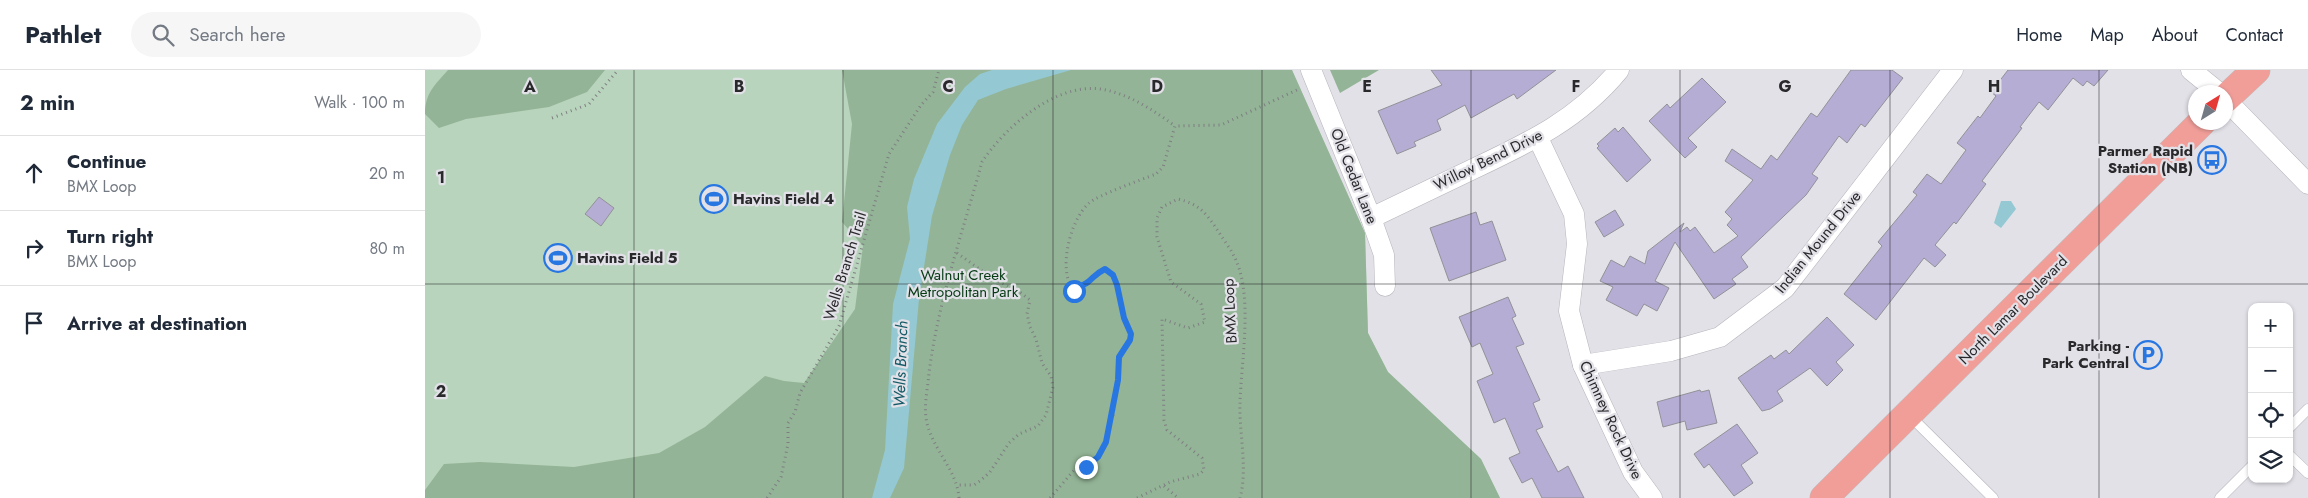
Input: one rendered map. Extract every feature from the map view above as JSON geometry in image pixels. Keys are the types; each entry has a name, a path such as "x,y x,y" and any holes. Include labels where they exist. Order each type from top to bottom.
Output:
{"main road":[{"path":"2233,92 2256,70"},
{"name":"North Lamar Boulevard","path":"1824,498 2194,130"}],"street":[{"name":"Willow Bend Drive","path":"1371,218 1538,138 1584,106 1619,70"},
{"name":"Indian Mound Drive","path":"1583,364 1671,350 1720,337 1785,288 1953,70"},
{"path":"2191,70 2209,85"},
{"name":"Old Cedar Lane","path":"1313,76 1371,218 1384,255 1385,286"},
{"path":"2233,107 2308,184"},
{"name":"Chimney Rock Drive","path":"1538,138 1574,214 1577,244 1569,311 1583,364 1633,472 1652,498"}],"lane":[{"path":"2293,424 2308,409"},
{"path":"1908,414 1993,498"},
{"path":"2293,459 2308,473"},
{"path":"2220,498 2248,470"}],"path":[{"path":"552,118 589,104 618,70"},
{"name":"Wells Branch Trail","path":"767,498 781,477 788,444 788,422 795,412 800,393 839,326 889,154 921,105 933,92 939,70"},
{"path":"959,498 958,486 926,419 925,405 933,341 981,162 993,145 1027,113 1071,92 1099,89 1116,93 1153,110 1175,126 1221,124 1313,76"},
{"path":"1050,498 1076,468 1086,467 1098,457 1106,442 1118,380 1119,357 1130,340 1131,334 1124,318 1113,275 1105,269 1094,274 1088,282 1079,286 1074,291 1067,283 1065,263 1074,225 1089,202 1156,174 1163,168 1175,126"},
{"name":"BMX Loop","path":"1137,498 1170,482 1200,474 1204,470 1202,458 1167,430 1162,410 1165,389 1163,319 1188,328 1205,322 1201,304 1171,282 1157,237 1157,218 1162,208 1178,199 1194,203 1209,217 1235,257 1243,282 1245,330 1240,405 1243,485 1240,498"},
{"path":"957,253 992,278 1029,300 1027,314 1030,327 1036,339 1038,353 1051,376 1053,387 1046,415 1038,426 1019,434 1009,444 990,472 974,485 958,486"},
{"path":"1164,486 1178,498"}],"green space":[{"name":"Walnut Creek Metropolitan Park","path":"425,70 1292,70 1365,233 1368,333 1388,372 1481,459 1500,498 425,498"},
{"path":"448,70 605,70 587,92 549,107 466,119 439,128 425,114 425,107 432,90"},
{"name":"Walnut Creek Metropolitan Park","path":"842,70 1292,70 1365,233 1368,333 1388,372 1481,459 1500,498 425,498 425,490 444,464 480,462 574,467 659,453 705,427 765,376 784,381 804,383 855,309 863,246 842,222 852,124"},
{"path":"1330,70 1379,70 1340,93"}],"water":[{"name":"Wells Branch","path":"992,70 1071,70 1006,89 978,100 962,125 950,155 932,216 919,299 904,468 890,498 872,498 885,450 893,304 910,239 907,207 914,179 937,124 965,87 980,74"},
{"path":"2001,201 2011,201 2016,209 2001,228 1994,223"}],"building":[{"path":"1431,70 1556,70 1517,99 1514,94 1471,118 1465,105 1437,120 1441,130 1414,142 1416,146 1397,154 1378,111 1442,85"},
{"path":"1851,70 1892,70 1903,78 1865,127 1861,124 1847,143 1839,136 1812,174 1818,178 1806,195 1741,257 1748,267 1732,279 1736,284 1714,299 1675,242 1655,281 1669,288 1657,311 1644,304 1637,316 1606,300 1613,287 1600,281 1611,260 1624,267 1630,256 1645,264 1648,251 1684,223 1680,232 1687,227 1690,231 1695,227 1714,253 1738,236 1727,225 1732,219 1725,212 1753,180 1725,161 1732,149 1761,169 1771,155 1777,160 1811,113 1817,117"},
{"path":"2008,70 2108,70 2094,86 2087,81 2083,86 2073,78 2048,110 2039,102 1982,181 1986,184 1956,224 1954,222 1935,245 1946,255 1935,267 1924,258 1876,320 1844,294 1882,246 1878,242 1917,195 1913,192 1927,174 1941,184 1966,150 1957,143 1978,116 1980,118 1996,96 1991,92"},
{"path":"1702,78 1726,102 1688,138 1697,147 1685,158 1649,121 1667,104 1670,108"},
{"path":"1623,127 1651,160 1627,182 1597,148 1599,146 1597,144 1615,128 1618,132"},
{"path":"599,197 614,208 601,226 585,214"},
{"path":"1615,210 1624,225 1604,237 1595,222"},
{"path":"1476,212 1480,225 1492,221 1506,260 1449,281 1430,228"},
{"path":"1508,297 1516,316 1512,318 1524,344 1516,347 1540,400 1533,403 1543,427 1536,430 1558,472 1568,466 1584,498 1542,498 1532,478 1522,483 1509,458 1520,453 1505,418 1494,423 1477,381 1493,374 1480,343 1472,347 1459,317"},
{"path":"1827,317 1854,345 1836,362 1843,370 1827,386 1810,368 1777,391 1783,401 1770,409 1762,411 1738,378 1771,355 1774,359 1786,350 1789,354"},
{"path":"1700,390 1701,392 1709,390 1717,423 1687,430 1685,421 1663,427 1657,402"},
{"path":"1737,424 1758,453 1741,465 1753,483 1734,496 1709,464 1704,468 1694,454"}],"place":[{"name":"Parmer Rapid Station (NB)","path":"2212,160"},
{"name":"Havins Field 4","path":"714,199"},
{"name":"Havins Field 5","path":"558,258"},
{"name":"Parking - Park Central","path":"2148,355"}],"route":[{"path":"1074,291 1079,286 1088,282 1094,274 1105,269 1113,275 1124,318 1131,334 1130,340 1119,357 1113,415 1109,424 1106,442 1098,457 1086,467"}]}
